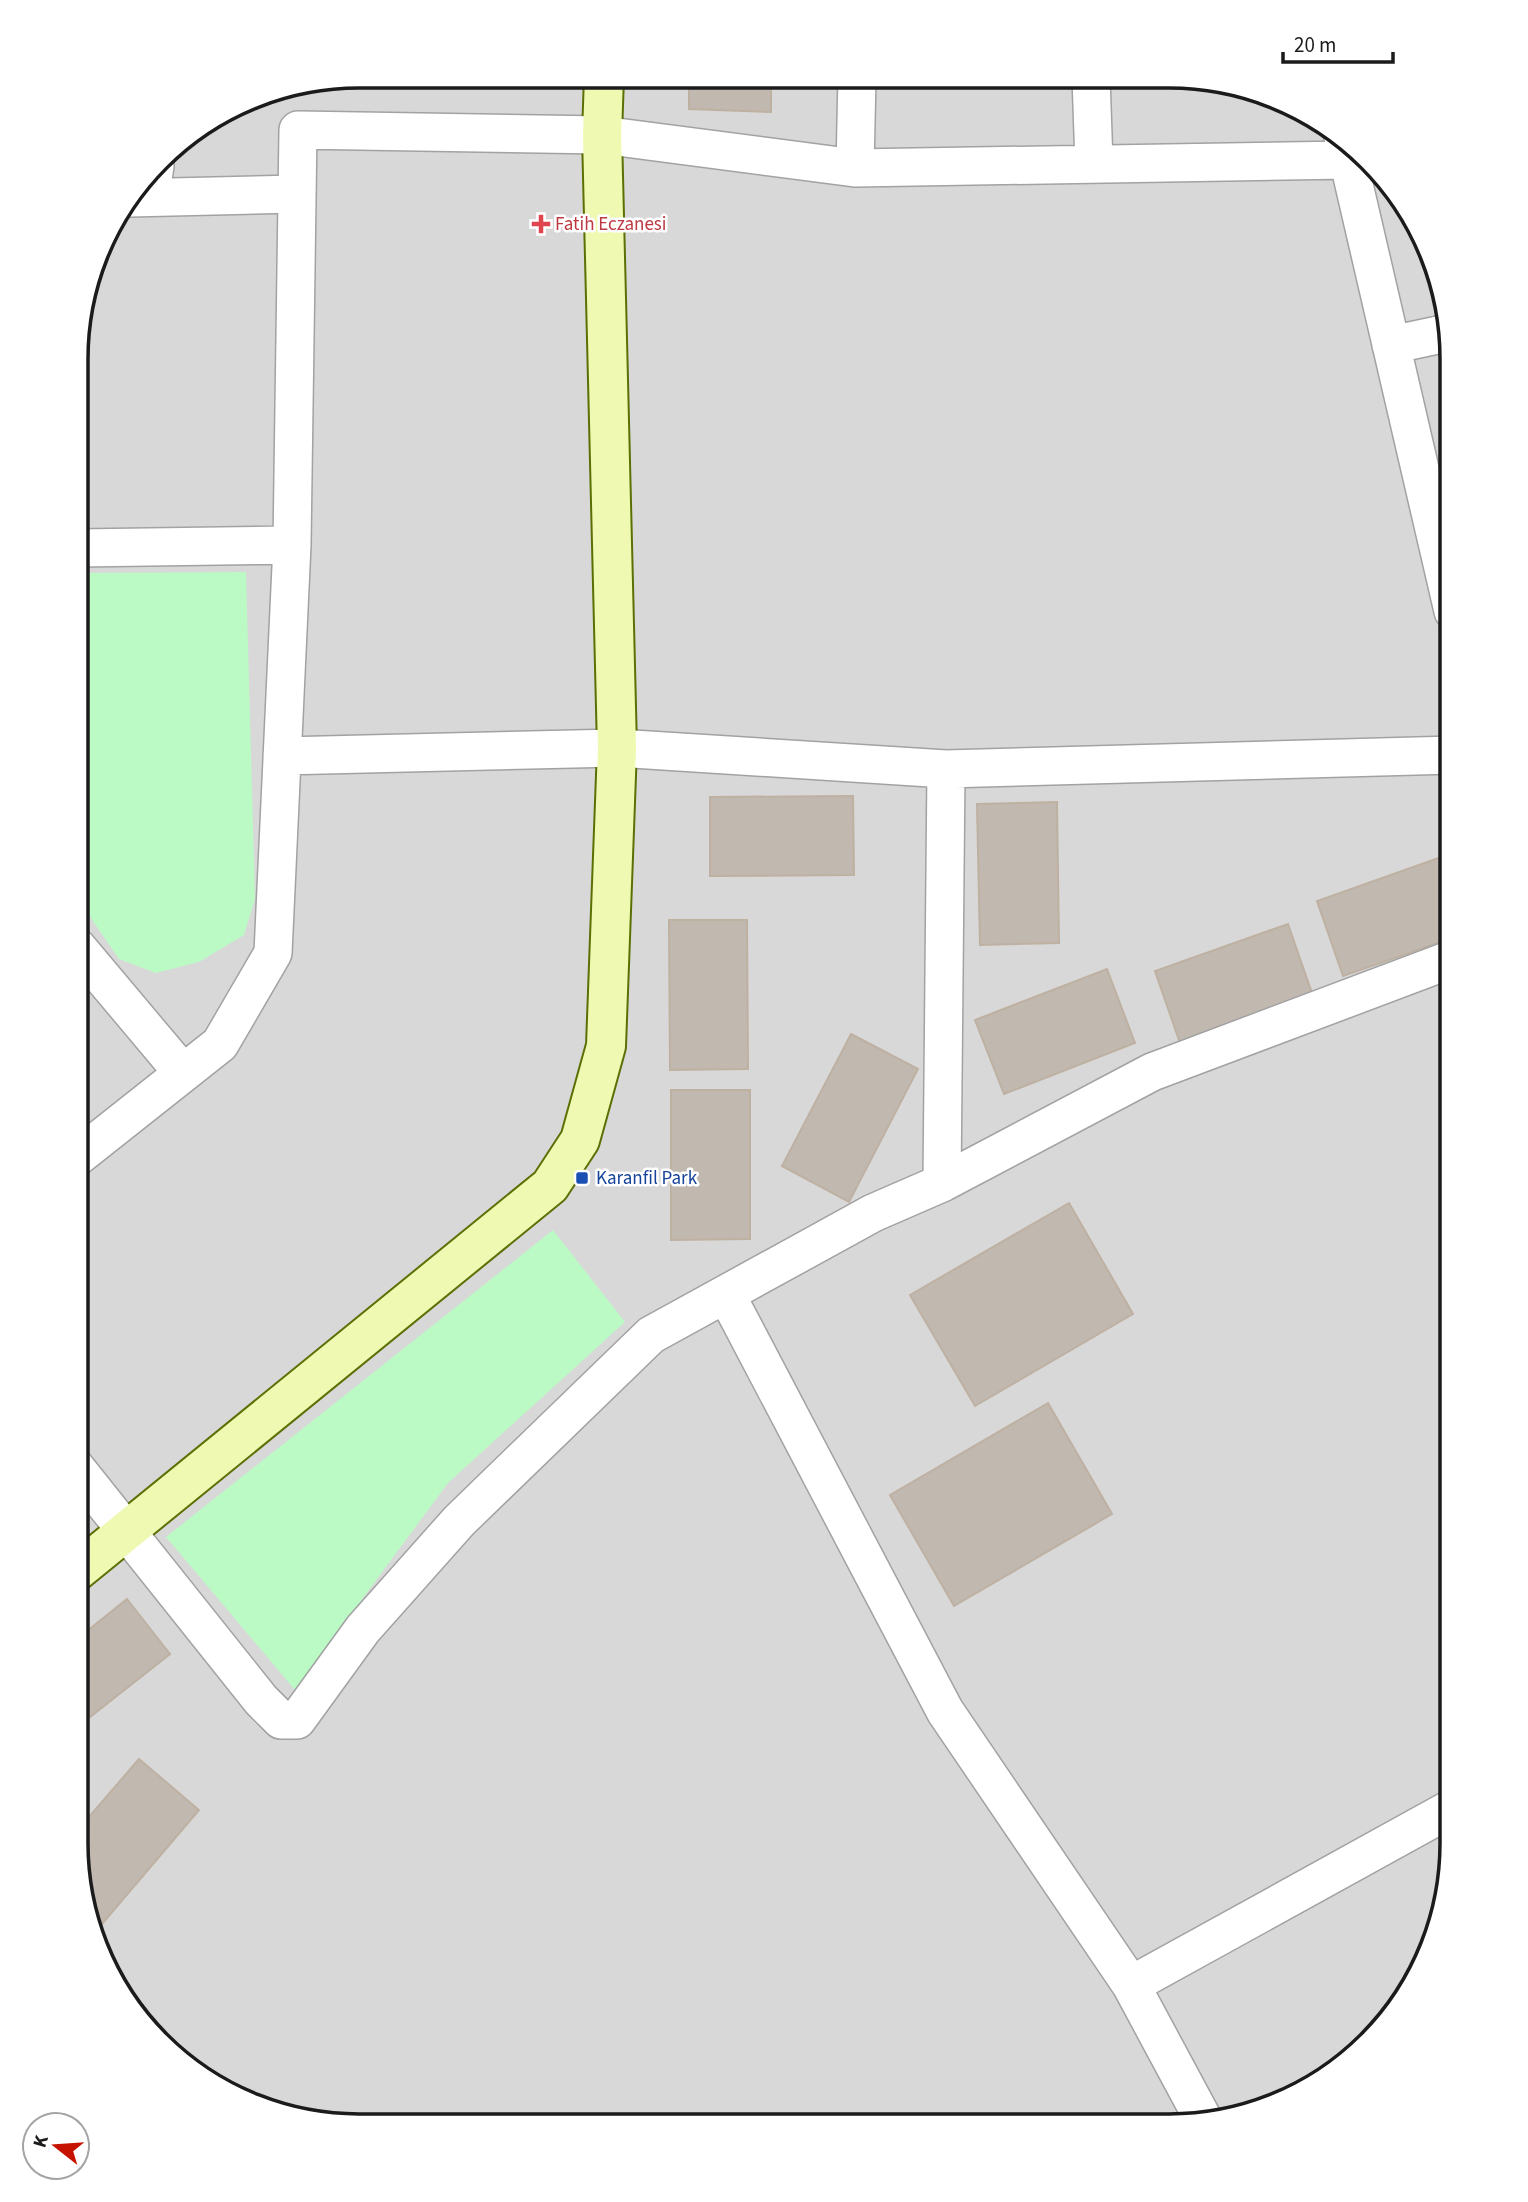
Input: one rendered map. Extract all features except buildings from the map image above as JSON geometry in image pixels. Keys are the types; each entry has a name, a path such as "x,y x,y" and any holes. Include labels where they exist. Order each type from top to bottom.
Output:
{"street":[{"path":"88,1561 550,1186 580,1140 606,1046 617,748 602,135 604,88"},
{"path":"855,168 857,88"},
{"path":"1091,88 1094,164"},
{"path":"88,1148 220,1044 273,953 292,545 298,130 602,135 855,168 1094,164 1339,146"},
{"path":"1347,154 1440,555"},
{"path":"148,187 297,194"},
{"path":"1391,345 1439,335"},
{"path":"88,548 292,545"},
{"path":"282,756 617,748 946,769 1440,755"},
{"path":"942,1183 946,769"},
{"path":"88,960 183,1073"},
{"path":"88,1482 261,1700 281,1720 297,1720 363,1629 458,1521 651,1335 873,1213 942,1183 1152,1072 1440,964"},
{"path":"726,1294 945,1710 1130,1985 1200,2113"},
{"path":"1130,1985 1440,1815"}],"shaded area":[{"path":"340,88 1205,90 1240,97 1273,108 1290,115 1335,143 1385,193 1413,238 1431,288 1440,340 1440,1862 1426,1931 1413,1964 1385,2009 1335,2059 1290,2087 1240,2105 1188,2114 340,2114 271,2100 238,2087 193,2059 143,2009 115,1964 97,1914 88,1862 90,323 102,271 115,238 143,193 167,167 193,143 238,115 288,97"}],"green space":[{"path":"246,572 255,899 244,935 199,962 156,973 119,959 88,914 88,573"},
{"path":"553,1230 625,1322 448,1483 295,1690 166,1537"}],"place":[{"name":"Fatih Eczanesi","path":"541,224"},
{"name":"Karanfil Park","path":"582,1178"}]}
